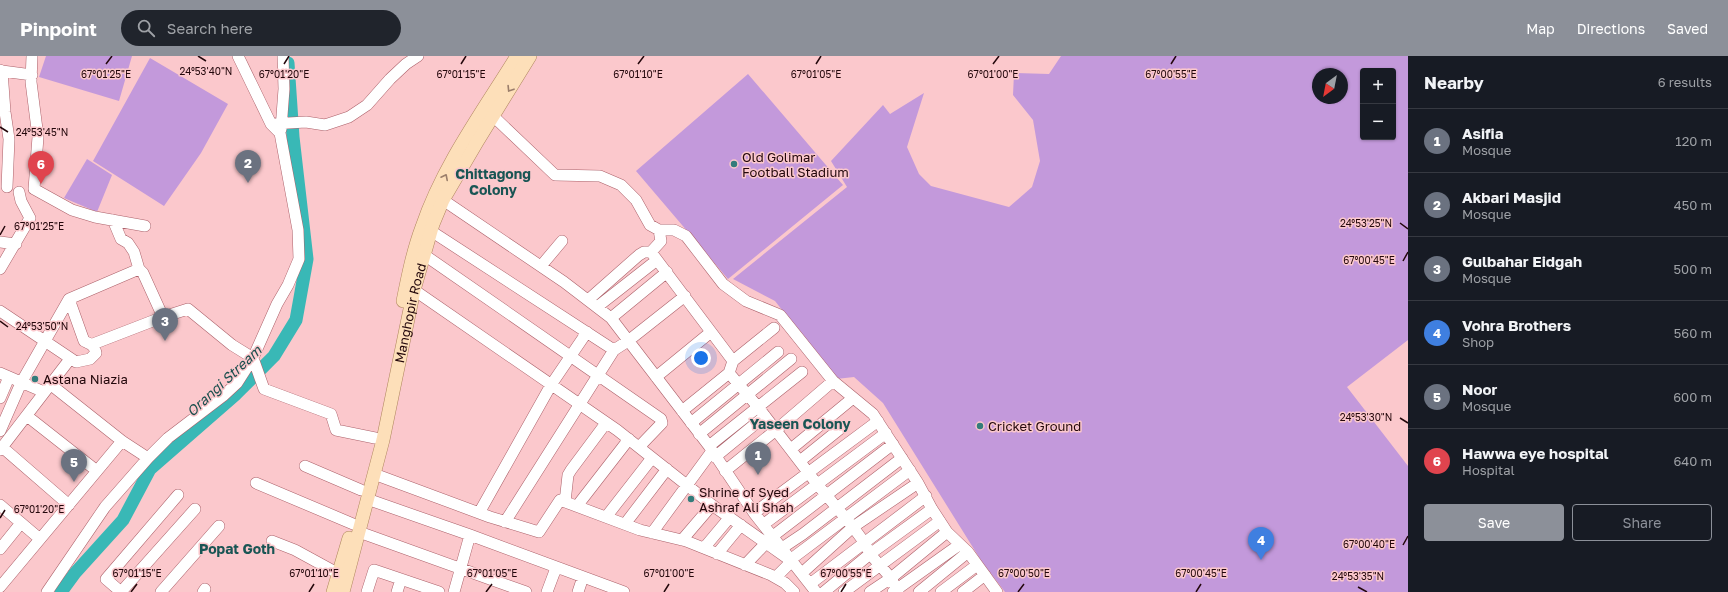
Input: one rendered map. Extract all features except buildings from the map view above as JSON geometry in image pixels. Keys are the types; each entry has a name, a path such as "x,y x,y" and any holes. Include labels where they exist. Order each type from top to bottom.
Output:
{"main road":[{"name":"Manghopir Road","path":"343,592 409,269 422,226 435,195 458,150 517,56"},
{"name":"Manghopir Road","path":"364,495 374,474 383,440 414,290 423,254 431,231 443,200 530,56"},
{"name":"Manghopir Road","path":"333,592 356,528"}],"street":[{"path":"32,56 32,75 38,137 34,189"},
{"path":"238,56 271,124 281,128 306,122 326,125 349,117 367,105 390,79 406,64 418,56"},
{"path":"47,592 105,507 148,458 168,438 223,396 237,383 253,358 277,304 288,285 299,259 298,230 281,128 284,89 283,56"},
{"path":"32,75 1,71 9,138 4,186 19,192 34,189 72,210 112,220 145,226"},
{"path":"493,116 555,174 600,176 621,185 636,200 650,225 659,230 674,230 686,236 723,284 746,301 780,315 833,381 874,414 918,482 932,509 947,532 977,565 993,591"},
{"path":"0,269 30,218 21,201 19,192"},
{"path":"443,200 541,266 611,318 712,451 754,513 764,524 770,539 802,573 813,588 864,542 926,496"},
{"path":"112,220 121,240 128,243 134,252 139,269 143,273 163,317"},
{"path":"592,303 654,256 661,241 659,230"},
{"path":"431,231 614,350"},
{"path":"541,266 562,241"},
{"path":"0,242 16,244"},
{"path":"592,303 639,255 644,252 654,256 733,362"},
{"path":"423,254 570,356 599,374 662,420 662,423 639,447"},
{"path":"0,431 21,383 69,299 139,269"},
{"path":"611,318 667,272"},
{"path":"414,290 629,439 712,505 741,525 770,539 782,548 791,561"},
{"path":"505,522 614,350 628,341 685,296"},
{"path":"69,299 84,341 93,344 188,309 232,345 253,358 264,389 331,414 336,430 375,438"},
{"path":"0,311 76,362 90,359 96,353 93,344"},
{"path":"682,412 729,373 733,362 774,328"},
{"path":"479,513 551,385 586,332"},
{"path":"656,377 711,332"},
{"path":"691,423 778,352"},
{"path":"69,505 2,445 27,416 70,359"},
{"path":"699,434 791,359"},
{"path":"652,533 686,484 712,451 762,411 802,372"},
{"path":"729,373 762,411 817,484 850,523 864,542 870,554 891,578 896,591 963,548"},
{"path":"0,398 4,375 21,383 47,388 148,458"},
{"path":"725,471 833,381"},
{"path":"791,449 853,398"},
{"path":"27,416 97,471"},
{"path":"754,513 878,421"},
{"path":"565,502 571,470 606,423"},
{"path":"800,462 841,428"},
{"path":"764,524 886,433"},
{"path":"577,506 629,439"},
{"path":"0,587 122,441"},
{"path":"745,565 770,539 893,444"},
{"path":"606,517 652,458"},
{"path":"782,548 803,534 902,458"},
{"path":"305,466 364,495 583,577 602,588 624,592"},
{"path":"625,524 667,470"},
{"path":"802,573 850,523 910,470"},
{"path":"374,474 479,513 539,532 560,500 625,524 652,533 682,540 704,548 776,577 794,592"},
{"path":"776,577 791,561 918,482"},
{"path":"256,483 356,528 461,569 526,592"},
{"path":"178,496 106,579 120,592 195,509"},
{"path":"0,505 40,539"},
{"path":"682,540 712,505"},
{"path":"824,592 870,554 932,509"},
{"path":"704,548 730,516"},
{"path":"844,592 940,521"},
{"path":"0,549 21,523"},
{"path":"717,554 741,525"},
{"path":"161,592 219,526"},
{"path":"870,592 891,578 947,532"},
{"path":"454,592 470,535"},
{"path":"272,542 294,550 339,574"},
{"path":"919,592 963,548"},
{"path":"941,592 977,565"},
{"path":"547,592 556,568"},
{"path":"367,592 374,570 427,590 439,592"},
{"path":"963,592 984,575"},
{"path":"578,592 583,577"},
{"path":"397,592 401,579"}],"shaded area":[{"path":"46,56 132,56 119,101 39,77"},
{"path":"1061,56 1408,56 1408,340 1347,387 1408,466 1408,592 1005,592 982,562 883,403 854,377 836,379 775,301 733,279 847,187 831,161 883,105 890,114 924,93 907,147 919,174 931,186 1009,207 1032,187 1040,161 1033,120 1013,95 1014,73 1049,74"},
{"path":"150,58 228,104 201,153 164,206 93,161"},
{"path":"748,74 843,185 728,279 636,171"},
{"path":"87,159 112,175 97,212 64,198"}],"waterway":[{"name":"Orangi Stream","path":"61,592 75,573 123,520 150,469 236,394 274,356 296,320 307,259 293,137 288,63"}],"place":[{"name":"Old Golimar Football Stadium","path":"734,164"},
{"name":"Akbari Masjid","path":"248,183"},
{"name":"Hawwa eye hospital","path":"41,184"},
{"name":"Gulbahar Eidgah","path":"165,341"},
{"name":"Astana Niazia","path":"35,379"},
{"name":"Cricket Ground","path":"980,426"},
{"name":"Asifia","path":"758,475"},
{"name":"Noor","path":"74,482"},
{"name":"Shrine of Syed Ashraf Ali Shah","path":"691,499"},
{"name":"Vohra Brothers","path":"1261,560"}],"district":[{"name":"Chittagong Colony","path":"493,182"},
{"name":"Yaseen Colony","path":"800,424"},
{"name":"Popat Goth","path":"237,549"}]}
